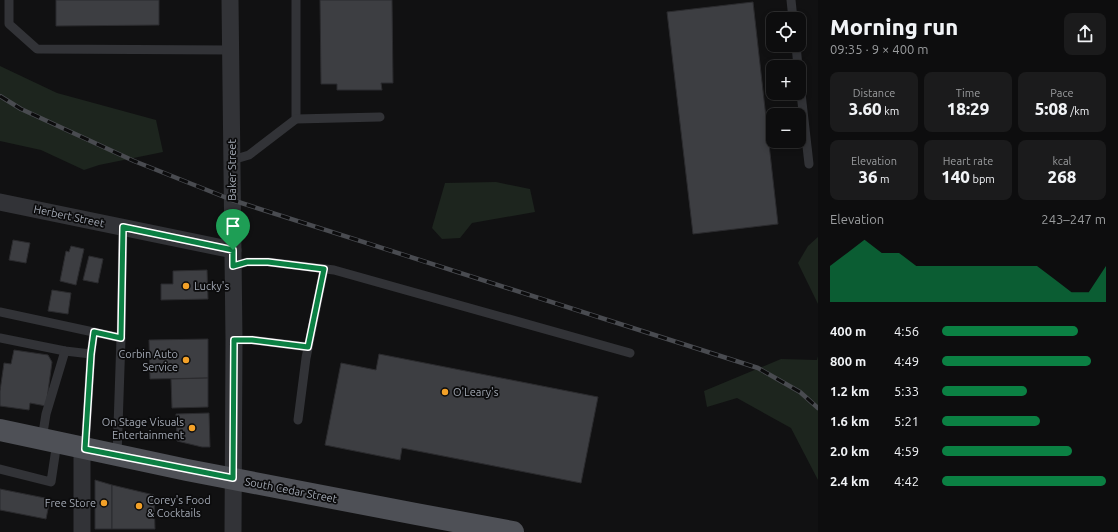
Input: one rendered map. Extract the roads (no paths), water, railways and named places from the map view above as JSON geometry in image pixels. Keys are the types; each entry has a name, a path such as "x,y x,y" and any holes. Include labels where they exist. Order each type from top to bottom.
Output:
{"main road":[{"name":"South Cedar Street","path":"0,430 117,456 504,531"}],"street":[{"name":"Baker Street","path":"230,0 234,340 233,532"},
{"name":"Herbert Street","path":"0,202 123,227 233,258"},
{"path":"82,532 83,448"}],"lane":[{"path":"9,0 9,24 37,49 231,50"},
{"path":"296,0 296,119"},
{"path":"791,0 792,12"},
{"path":"802,100 809,164"},
{"path":"232,160 250,155 296,119 380,117"},
{"path":"117,456 123,227"},
{"path":"233,258 247,262 268,262 334,270 630,353"},
{"path":"298,420 308,347 324,269"},
{"path":"0,312 121,338"},
{"path":"83,448 94,332"},
{"path":"0,338 65,351 91,354"},
{"path":"234,340 252,340 308,347"},
{"path":"0,469 51,482 46,414 65,351"}],"railway":[{"path":"0,96 21,109 134,161 232,200 758,368 800,392 818,408"}],"place":[{"name":"Lucky's","path":"186,286"},
{"name":"Corbin Auto Service","path":"186,360"},
{"name":"O'Leary's","path":"445,392"},
{"name":"On Stage Visuals Entertainment","path":"192,428"},
{"name":"Free Store","path":"104,503"},
{"name":"Corey's Food & Cocktails","path":"139,506"}]}
